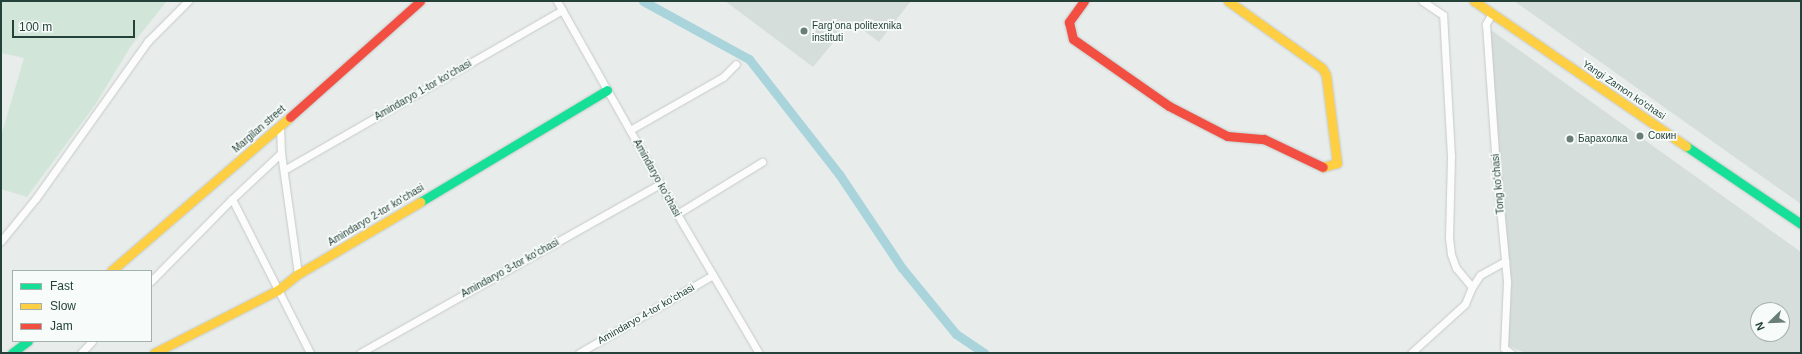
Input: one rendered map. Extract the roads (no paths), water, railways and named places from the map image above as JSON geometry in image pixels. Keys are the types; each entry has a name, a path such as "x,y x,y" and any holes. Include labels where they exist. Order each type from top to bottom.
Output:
{"street":[{"path":"1,241 36,198 148,41 188,1"},
{"name":"Margilan street","path":"112,270 280,126 420,1"},
{"name":"Amindaryo koʻchasi","path":"557,1 677,214 759,353"},
{"path":"1084,1 1068,22 1073,39 1169,106 1227,136 1264,139 1322,167 1337,162 1326,75 1322,68 1228,1"},
{"path":"1422,1 1442,15 1451,156 1448,238 1451,254 1456,268 1472,286"},
{"name":"Yangi Zamon ko'chasi","path":"1474,1 1801,224"},
{"name":"Amindaryo 1-tor koʻchasi","path":"284,170 562,10"},
{"name":"Tong koʻchasi","path":"1492,13 1486,24 1495,154 1507,282 1504,348 1511,353"},
{"path":"630,130 723,77 736,64"},
{"name":"Amindaryo 2-tor koʻchasi","path":"154,353 278,290 298,274 607,90"},
{"path":"280,126 281,153 298,274"},
{"path":"152,281 232,199 281,153"},
{"path":"677,214 762,162"},
{"name":"Amindaryo 3-tor koʻchasi","path":"360,353 660,184"},
{"path":"232,199 310,353"},
{"path":"1411,353 1465,304 1472,286 1480,275 1505,261"},
{"name":"Amindaryo 4-tor koʻchasi","path":"579,353 713,275"},
{"path":"12,353 27,342"},
{"path":"80,353 91,342"}],"waterway":[{"path":"643,1 749,59 839,174 902,268 956,334 984,353"}],"place":[{"name":"Fargʻona politexnika instituti","path":"804,31"},
{"name":"Сокин","path":"1640,136"},
{"name":"Барахолка","path":"1570,139"}]}
